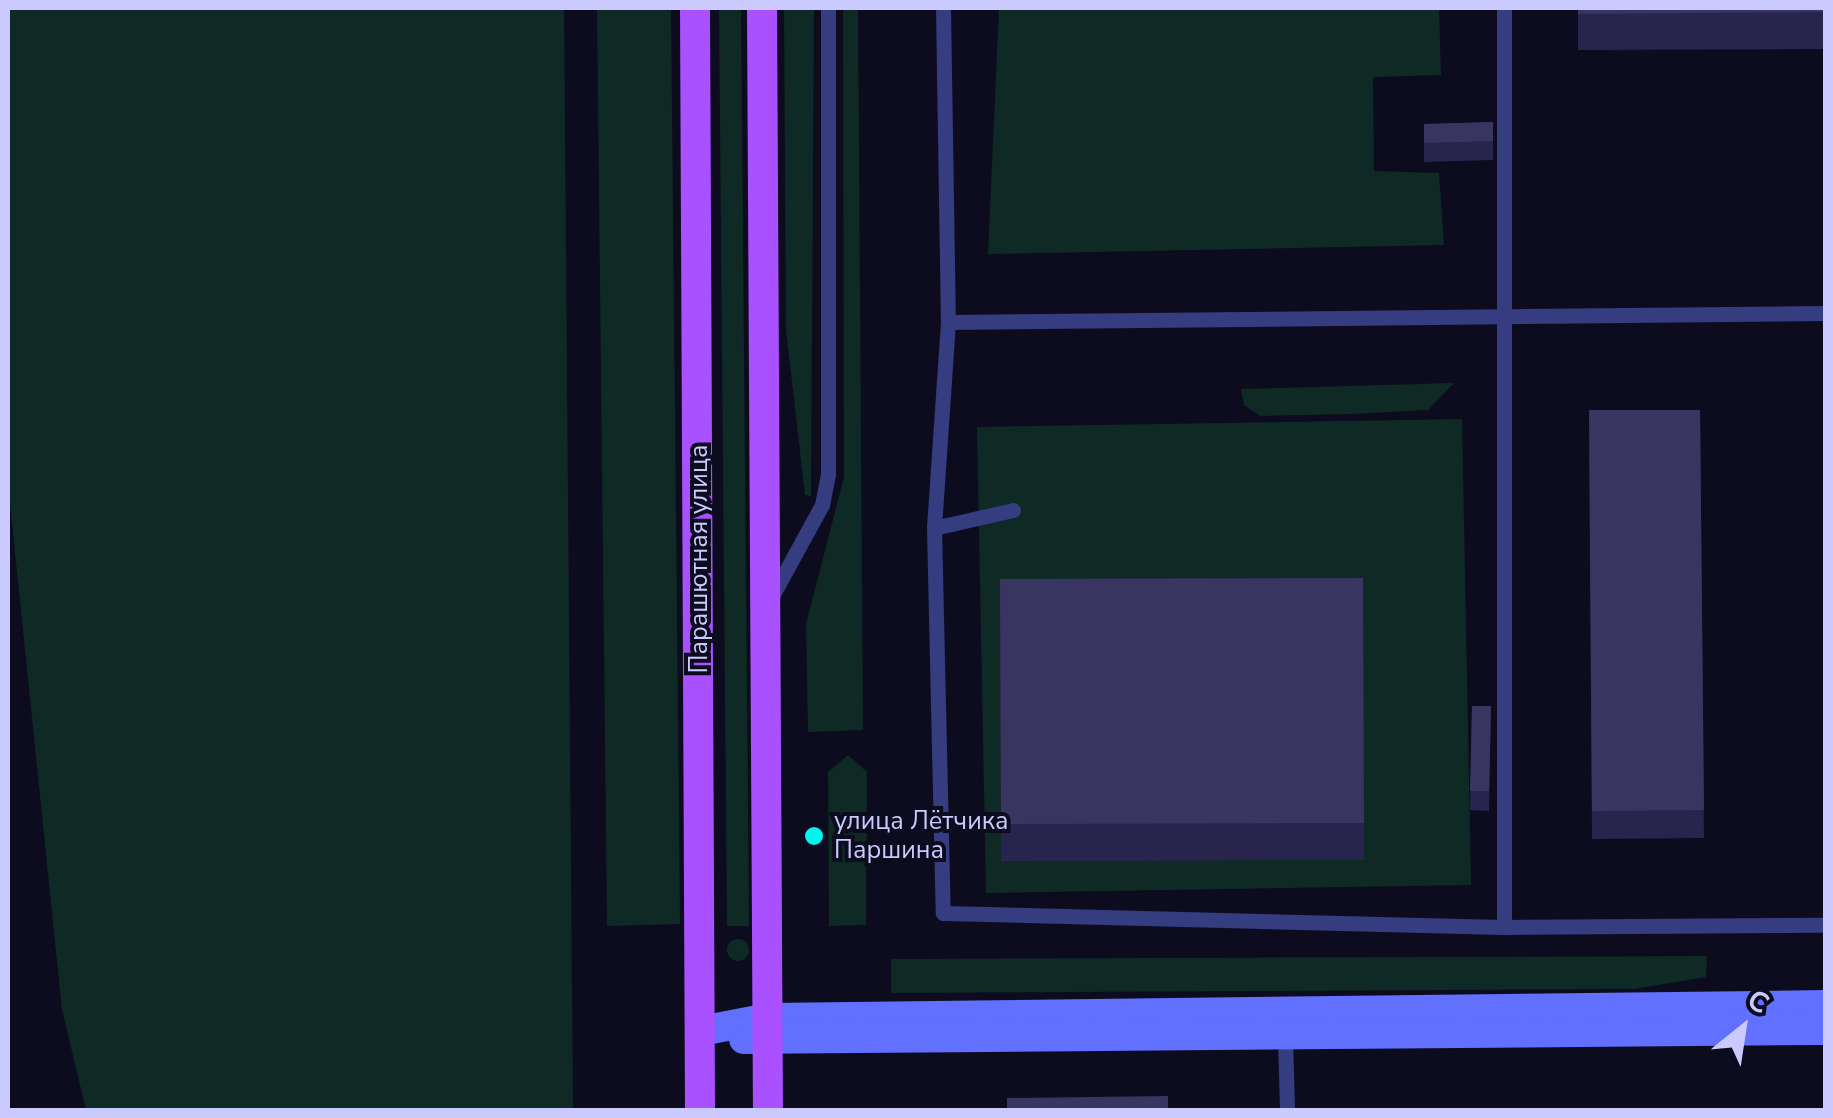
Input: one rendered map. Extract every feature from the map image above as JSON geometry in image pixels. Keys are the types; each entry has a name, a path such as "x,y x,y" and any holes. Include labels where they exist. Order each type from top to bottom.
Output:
{"main road":[{"name":"Парашютная улица","path":"694,8 700,1110"},
{"path":"762,8 768,1110"}],"street":[{"path":"768,1031 1826,1005"},
{"path":"701,1031 1285,1037 1826,1030"}],"lane":[{"path":"767,606 822,506 828,476 828,8"},
{"path":"943,8 948,322 934,528 943,912 1504,926 1826,925"},
{"path":"1504,8 1504,926"},
{"path":"948,322 1826,314"},
{"path":"934,528 1013,510"},
{"path":"1285,1037 1287,1110"}],"green space":[{"path":"8,8 564,8 573,1110 86,1110 62,1010 8,484"},
{"path":"597,8 671,8 680,924 607,926"},
{"path":"719,8 741,8 749,926 727,926"},
{"path":"784,8 814,8 811,496 805,495 786,330"},
{"path":"843,8 858,8 863,730 808,732 806,624 844,477"},
{"path":"999,8 1439,8 1441,75 1373,77 1374,171 1439,173 1444,245 988,254"},
{"path":"1454,383 1428,410 1351,414 1260,416 1244,405 1241,389"},
{"path":"1462,419 1471,885 986,893 977,427"},
{"path":"848,755 867,772 866,925 829,926 828,772"},
{"path":"734,939 742,939 749,950 742,961 734,961 727,954 727,946"},
{"path":"1707,956 1706,977 1634,989 891,993 891,959"}],"building":[{"path":"1578,8 1826,8 1826,12 1578,14"},
{"path":"1493,122 1493,141 1424,143 1424,124"},
{"path":"1589,410 1700,410 1704,810 1592,811"},
{"path":"1363,578 1364,823 1001,824 1000,579"},
{"path":"1472,706 1491,706 1489,791 1470,791"},
{"path":"1168,1096 1168,1110 1007,1110 1007,1098"}],"place":[{"name":"улица Лётчика Паршина","path":"814,836"}]}
